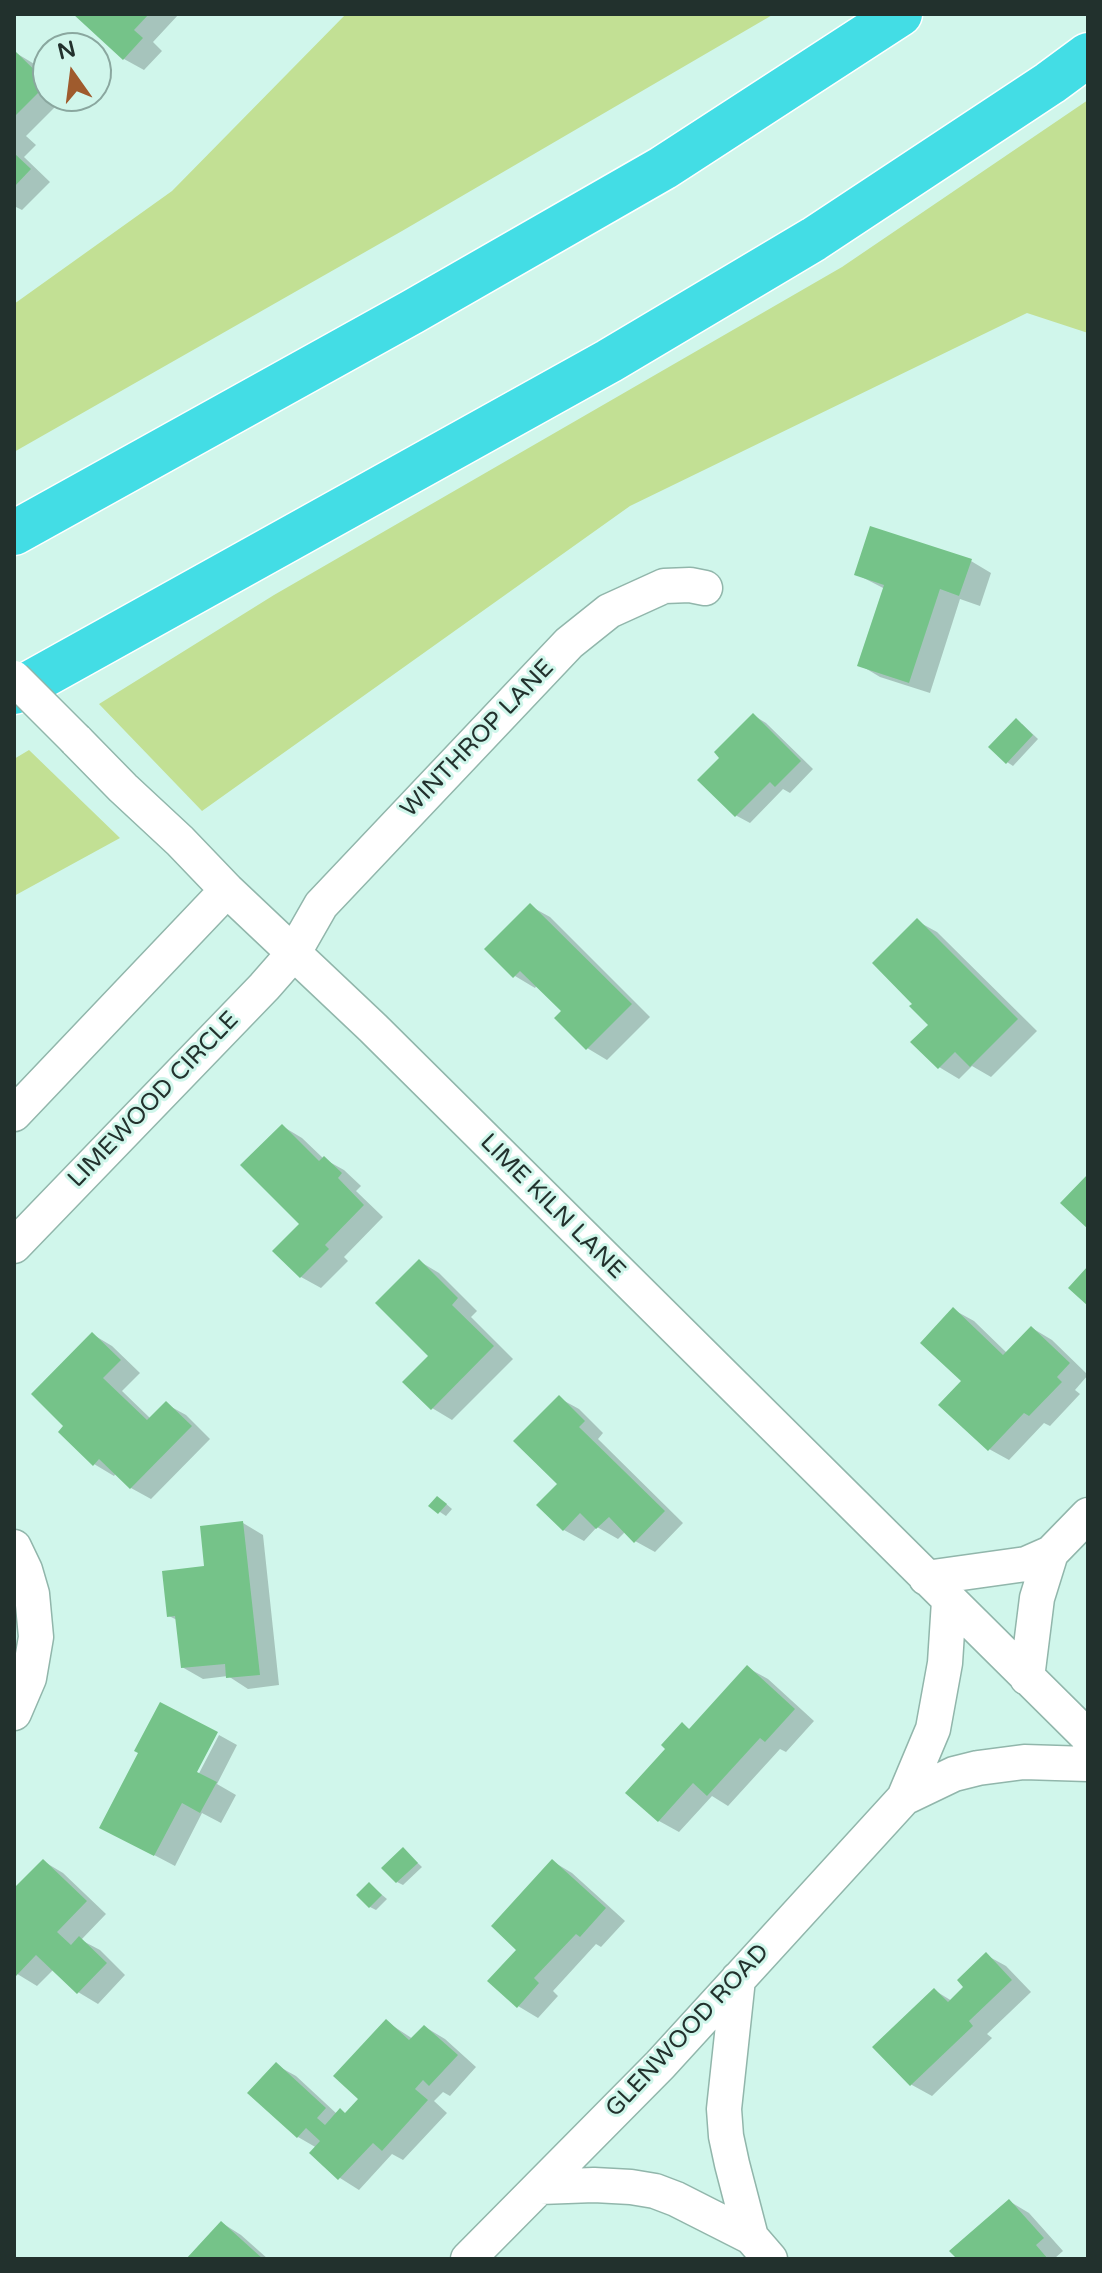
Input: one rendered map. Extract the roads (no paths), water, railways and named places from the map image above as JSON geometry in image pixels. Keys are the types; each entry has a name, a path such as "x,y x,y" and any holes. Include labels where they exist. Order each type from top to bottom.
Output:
{"highway":[{"path":"14,533 412,312 663,168 900,14"},
{"path":"14,692 623,353 814,239 1088,55"}],"street":[{"name":"WINTHROP LANE","path":"293,954 321,905 569,643 609,611 664,586 705,588"},
{"name":"LIME KILN LANE","path":"14,678 227,890 384,1039 1088,1737"},
{"path":"14,1114 227,890"},
{"name":"LIMEWOOD CIRCLE","path":"14,1246 293,954"},
{"path":"937,1590 1026,1564 1051,1553 1088,1515"},
{"path":"14,1547 32,1594 36,1637 29,1678 14,1713"},
{"path":"1027,1678 1037,1598 1051,1553"},
{"name":"GLENWOOD ROAD","path":"468,2259 660,2065 904,1798 933,1729 945,1663 937,1590"},
{"name":"GLENWOOD ROAD","path":"904,1798 954,1774 978,1768 1024,1762 1088,1764"},
{"path":"738,1979 724,2109 726,2136 760,2248"},
{"path":"540,2187 594,2185 655,2191 676,2199 760,2248"}]}
